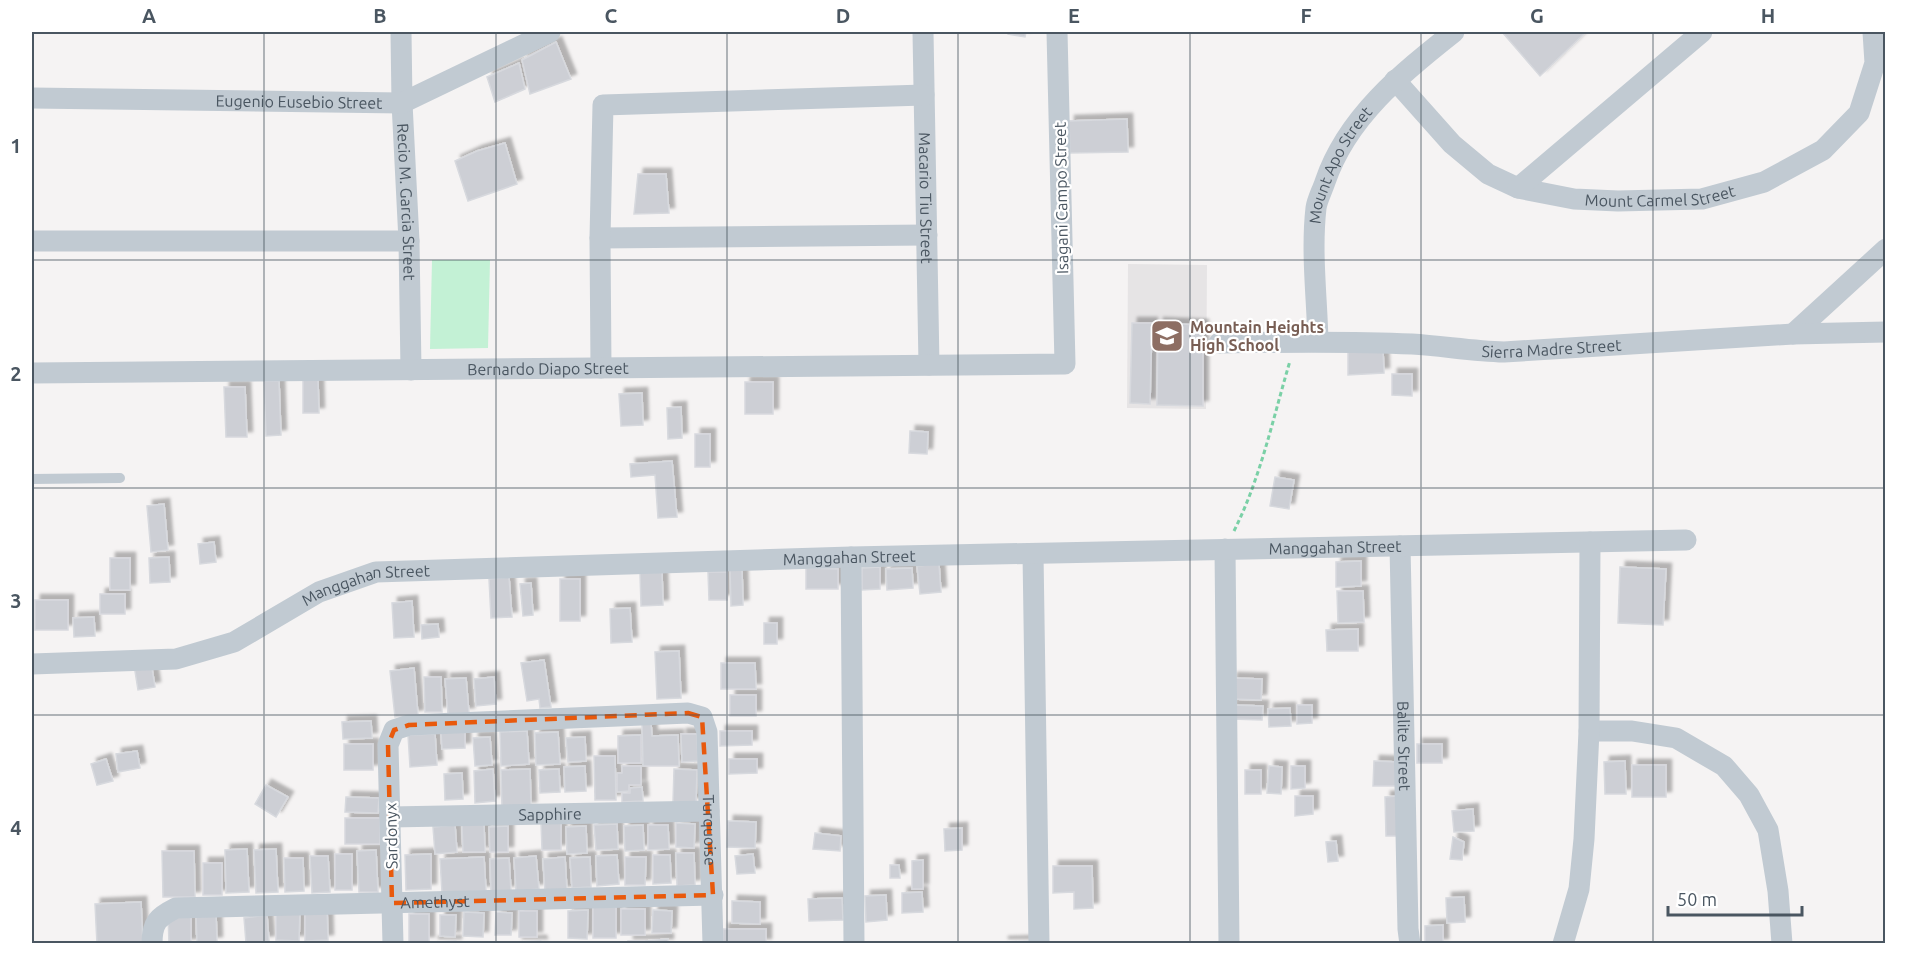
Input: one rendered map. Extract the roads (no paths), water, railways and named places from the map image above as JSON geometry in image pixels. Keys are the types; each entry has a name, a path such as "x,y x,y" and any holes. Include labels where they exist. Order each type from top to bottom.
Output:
{"street":[{"name":"Recio M. Garcia Street","path":"401,32 409,241 411,370"},
{"name":"Macario Tiu Street","path":"923,32 929,365"},
{"name":"Isagani Campo Street","path":"1057,32 1065,364"},
{"name":"Mount Apo Street","path":"1318,341 1314,244 1317,206 1331,163 1361,117 1395,80 1454,32"},
{"path":"1518,188 1702,32"},
{"name":"Mount Carmel Street","path":"1395,80 1452,144 1488,174 1518,188 1574,199 1618,201 1702,198 1764,182 1823,150 1859,113 1875,63 1873,32"},
{"name":"Eugenio Eusebio Street","path":"32,98 402,103 546,33"},
{"path":"601,368 600,237 603,105 924,96"},
{"path":"600,237 927,235"},
{"path":"32,241 409,241"},
{"path":"1793,334 1886,249"},
{"name":"Sierra Madre Street","path":"1219,343 1318,341 1504,352 1793,334 1886,332"},
{"name":"Bernardo Diapo Street","path":"32,373 1065,364"},
{"name":"Manggahan Street","path":"32,664 176,659 234,642 319,592 376,572 851,557 1686,540"},
{"path":"1563,944 1579,889 1589,731 1590,542"},
{"name":"Balite Street","path":"1400,546 1410,944"},
{"path":"1225,549 1229,944"},
{"path":"1033,554 1039,944"},
{"path":"851,557 854,944"},
{"name":"Sardonyx","path":"393,944 388,745 393,730 409,725 688,713 702,717"},
{"name":"Turquoise","path":"702,717 706,732 713,944"},
{"path":"1589,731 1632,731 1676,738 1724,766 1749,795 1768,830 1778,891 1782,944"},
{"name":"Sapphire","path":"391,817 709,811"},
{"name":"Amethyst","path":"152,944 152,930 160,916 176,908 713,895"}],"lane":[{"path":"32,479 120,478"}],"place":[{"name":"Mountain Heights High School","path":"1167,336"}]}
